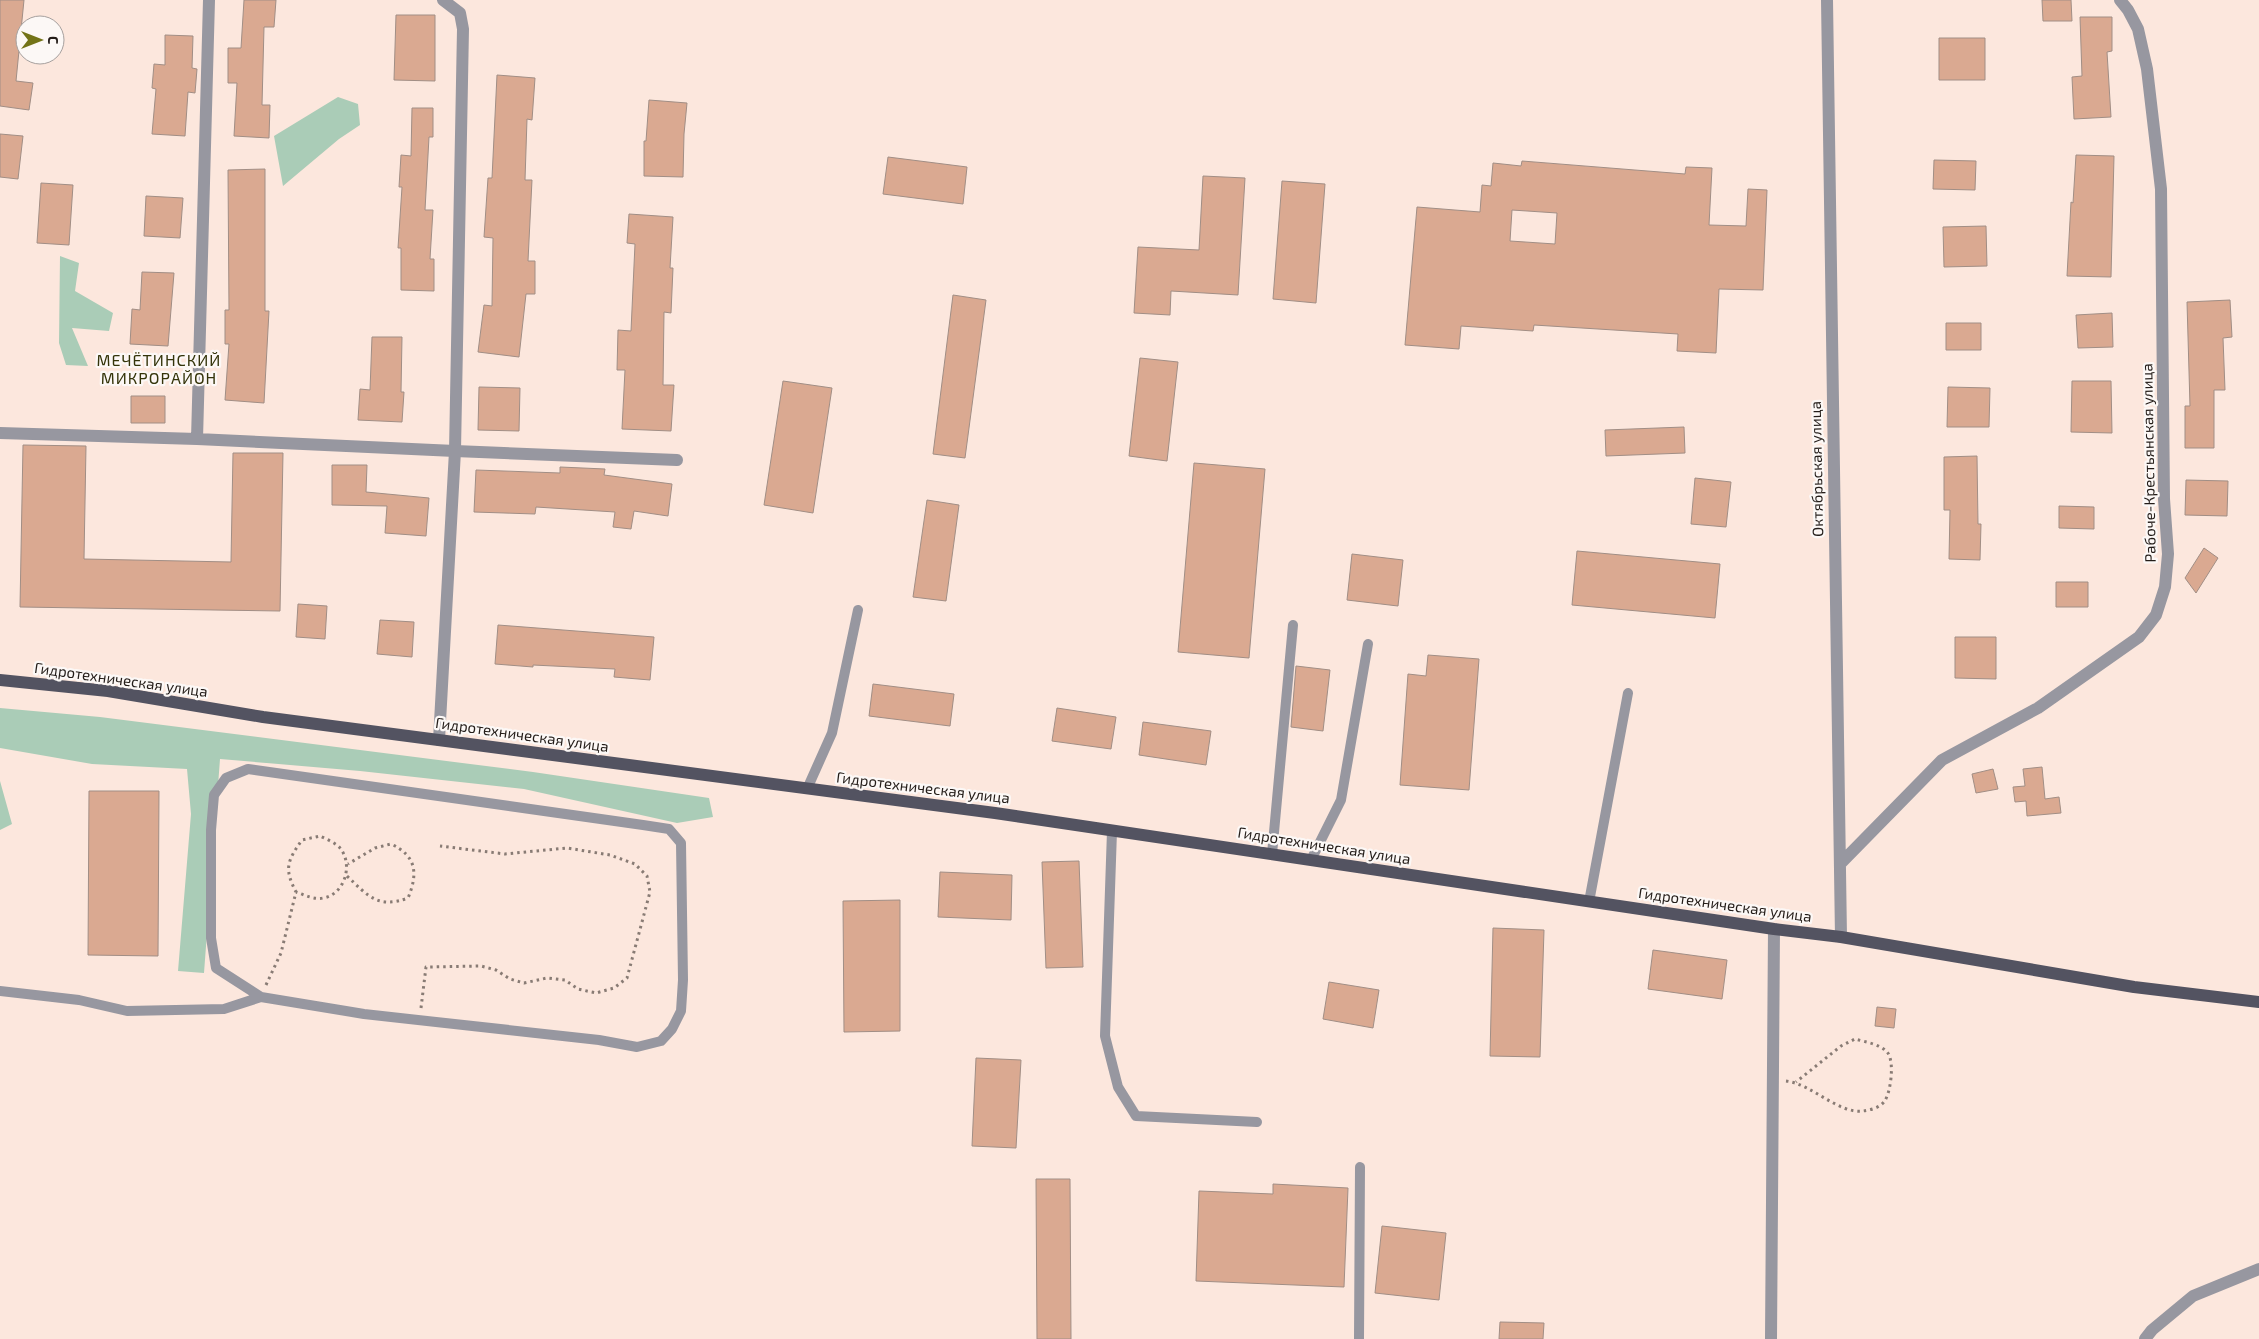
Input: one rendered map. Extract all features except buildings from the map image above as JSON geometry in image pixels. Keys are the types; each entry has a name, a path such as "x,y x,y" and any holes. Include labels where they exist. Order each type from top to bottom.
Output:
{"main road":[{"name":"Гидротехническая улица","path":"0,680 108,691 263,717 995,813 1774,930 1841,937 2134,987 2259,1002"}],"street":[{"path":"197,439 209,0"},
{"path":"439,740 455,451 463,29 460,14 443,0"},
{"name":"Октябрьская улица","path":"1827,0 1841,937"},
{"name":"Рабоче-Крестьянская улица","path":"1840,864 1942,760 2038,708 2140,637 2156,615 2162,597 2165,587 2168,554 2164,499 2161,189 2147,69 2138,29 2128,10 2120,0"},
{"path":"0,434 197,439 677,460"},
{"path":"1771,1339 1774,930"},
{"path":"2146,1339 2152,1330 2193,1296 2259,1269"}],"lane":[{"path":"808,789 832,733 858,610"},
{"path":"1272,854 1293,625"},
{"path":"1311,860 1341,800 1368,644"},
{"path":"1589,902 1628,693"},
{"path":"248,769 652,826 669,829 681,843 683,980 681,1011 672,1029 661,1041 637,1046 600,1040 364,1014 261,997 216,968 211,938 211,830 214,795 226,778 248,769"},
{"path":"1112,831 1106,1036 1118,1087 1136,1116 1257,1122"},
{"path":"0,991 79,1000 126,1010 224,1009 261,997"},
{"path":"1359,1339 1360,1167"}],"path":[{"path":"261,997 281,953 296,892 288,877 290,856 302,840 320,836 340,847 348,864 347,876 336,890 325,898 313,898 296,892"},
{"path":"347,876 376,902 393,904 408,898 415,882 413,865 405,850 391,844 375,848 348,864"},
{"path":"420,1020 426,967 481,966 496,970 510,979 524,983 547,978 565,980 578,989 596,993 614,988 627,978 650,892 648,876 635,864 610,855 567,848 505,854 440,846"},
{"path":"1773,1079 1796,1082 1842,1107 1860,1112 1874,1109 1884,1102 1890,1085 1892,1059 1886,1050 1855,1039 1841,1046 1796,1082"}],"green space":[{"path":"338,97 358,104 360,125 339,139 283,186 274,136"},
{"path":"60,256 79,263 75,291 113,313 109,331 72,328 88,366 66,365 59,343"},
{"path":"0,708 100,717 533,772 709,798 713,817 677,823 524,789 360,771 220,759 204,973 178,971 191,814 187,769 92,764 0,748"},
{"path":"0,781 12,824 0,830"}],"district":[{"name":"МЕЧЁТИНСКИЙ МИКРОРАЙОН","path":"159,369"}]}
